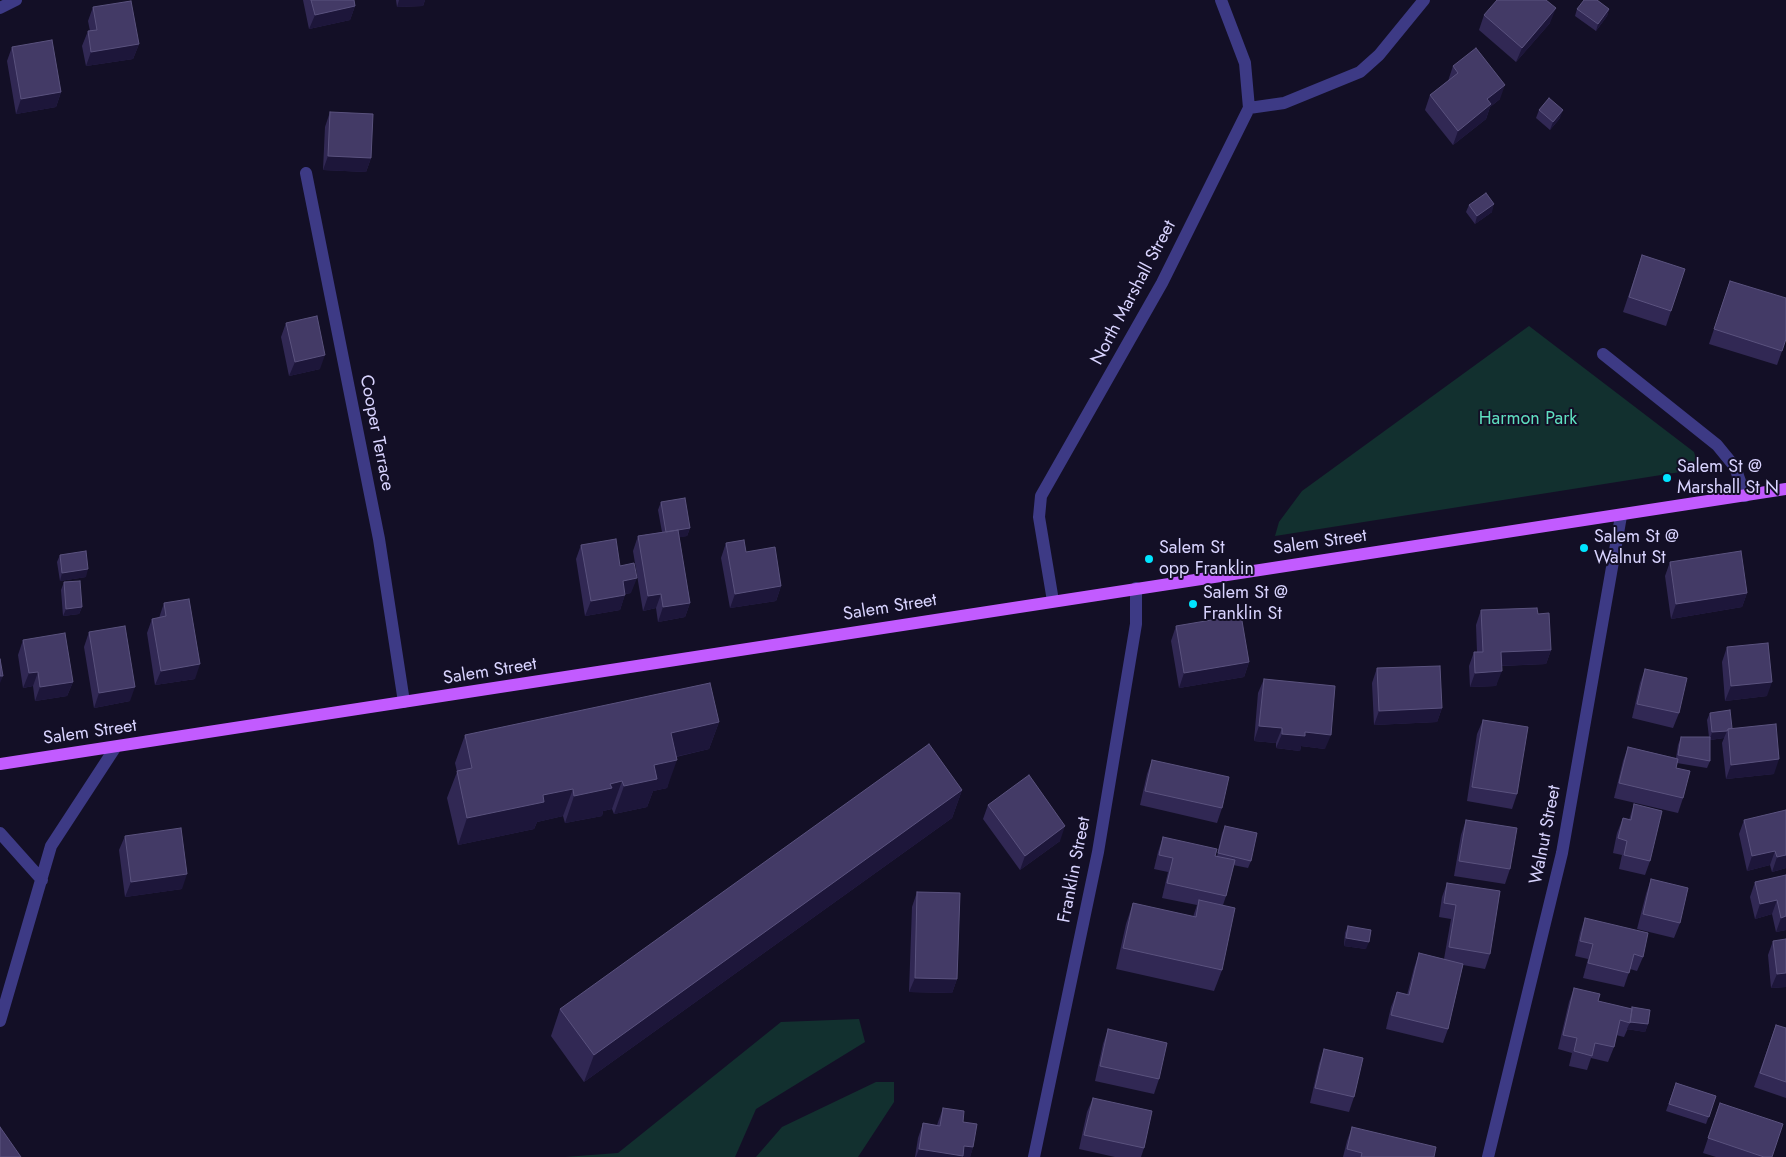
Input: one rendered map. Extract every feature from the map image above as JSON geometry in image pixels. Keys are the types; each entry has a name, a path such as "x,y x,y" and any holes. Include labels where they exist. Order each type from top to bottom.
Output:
{"main road":[{"name":"Salem Street","path":"0,764 115,748 1136,588 1621,516 1786,489"}],"street":[{"path":"0,8 16,0"},
{"path":"1221,0 1245,63 1249,108 1284,103 1360,72 1379,55 1424,0"},
{"name":"North Marshall Street","path":"1053,601 1039,517 1041,496 1162,283 1249,108"},
{"name":"Cooper Terrace","path":"306,173 379,539 404,702"},
{"path":"1603,354 1717,445 1734,467 1745,496"},
{"name":"Walnut Street","path":"1488,1157 1562,853 1621,516"},
{"name":"Franklin Street","path":"1034,1157 1098,852 1136,624 1136,588"},
{"path":"0,1022 51,846 115,748"},
{"path":"0,833 42,880"}],"green space":[{"name":"Harmon Park","path":"1529,326 1694,452 1699,469 1275,536 1279,522 1302,491"},
{"path":"859,1019 865,1042 756,1109 735,1157 565,1157 618,1153 781,1022"},
{"path":"876,1082 894,1082 894,1102 858,1157 756,1157 782,1127"}],"building":[{"path":"311,0 354,0 355,6 315,15"},
{"path":"1497,0 1546,0 1556,8 1522,48 1484,15"},
{"path":"1584,0 1597,0 1609,9 1598,24 1577,9"},
{"path":"131,1 139,44 91,52 88,31 97,30 93,7"},
{"path":"52,40 61,92 21,99 12,47"},
{"path":"1476,48 1505,85 1487,99 1491,104 1458,131 1430,95 1458,73 1453,66"},
{"path":"1549,98 1563,110 1553,122 1539,110"},
{"path":"330,112 373,114 371,158 328,156"},
{"path":"1486,193 1494,204 1477,216 1469,205"},
{"path":"1642,255 1685,269 1671,311 1629,297"},
{"path":"1730,281 1786,298 1786,339 1782,351 1714,329"},
{"path":"317,316 325,355 295,362 286,323"},
{"path":"685,498 690,528 666,532 661,502"},
{"path":"678,530 690,603 663,607 661,594 648,596 638,536"},
{"path":"616,539 620,566 634,563 637,578 623,581 625,595 591,601 581,545"},
{"path":"744,540 746,552 775,547 781,586 735,594 726,543"},
{"path":"86,551 88,569 62,573 60,555"},
{"path":"1741,551 1747,593 1676,604 1670,562"},
{"path":"80,581 82,607 66,609 64,582"},
{"path":"189,599 200,664 161,671 152,619 166,616 164,603"},
{"path":"1537,608 1538,614 1549,613 1551,650 1501,652 1502,671 1475,673 1474,652 1483,652 1481,610"},
{"path":"1241,615 1249,662 1184,673 1176,626"},
{"path":"125,626 135,687 99,693 89,632"},
{"path":"65,633 73,682 40,687 38,672 29,673 23,640"},
{"path":"1768,643 1772,682 1731,686 1727,647"},
{"path":"0,659 3,676 0,676"},
{"path":"1440,666 1442,708 1379,711 1377,668"},
{"path":"1645,669 1687,678 1679,713 1637,704"},
{"path":"1264,679 1335,686 1331,735 1305,732 1305,736 1282,734 1282,728 1259,726"},
{"path":"710,683 719,722 671,733 677,760 654,765 657,779 624,786 622,781 610,784 612,788 574,796 573,789 543,795 544,802 467,818 457,771 472,768 465,735"},
{"path":"1730,710 1732,728 1727,731 1712,732 1710,713"},
{"path":"1483,720 1528,727 1517,794 1472,787"},
{"path":"1776,724 1779,759 1731,765 1728,729"},
{"path":"1681,737 1710,737 1710,761 1678,755"},
{"path":"929,744 962,790 594,1055 560,1009"},
{"path":"1628,747 1678,759 1676,768 1690,771 1683,798 1619,783"},
{"path":"1152,760 1229,777 1222,808 1145,791"},
{"path":"1029,775 1065,826 1025,856 988,805"},
{"path":"1634,804 1662,811 1650,861 1624,855 1627,841 1618,838 1623,818 1631,820"},
{"path":"1786,810 1786,855 1777,857 1775,851 1752,856 1744,820"},
{"path":"1466,820 1517,828 1510,869 1459,861"},
{"path":"1225,826 1257,833 1251,861 1218,853"},
{"path":"181,828 187,874 131,882 125,836"},
{"path":"1163,837 1217,849 1215,856 1235,860 1226,896 1167,883 1173,858 1159,855"},
{"path":"1786,875 1786,916 1781,918 1777,900 1760,904 1755,882"},
{"path":"1651,879 1688,888 1680,923 1643,914"},
{"path":"1447,883 1500,891 1490,954 1449,947 1456,905 1444,903"},
{"path":"917,892 960,893 957,979 915,978"},
{"path":"1199,900 1235,908 1222,970 1123,948 1133,903 1196,917"},
{"path":"1585,918 1648,933 1643,957 1634,954 1629,973 1588,963 1593,944 1580,941"},
{"path":"1348,926 1371,930 1369,942 1346,938"},
{"path":"1786,939 1786,973 1777,974 1773,941"},
{"path":"1419,953 1463,964 1448,1029 1391,1015 1397,992 1409,995"},
{"path":"1574,988 1600,994 1598,1001 1632,1009 1630,1023 1620,1020 1614,1047 1595,1043 1592,1056 1574,1051 1577,1038 1563,1035"},
{"path":"1632,1007 1650,1010 1648,1024 1630,1022"},
{"path":"1776,1025 1786,1028 1786,1082 1760,1073"},
{"path":"1108,1029 1167,1043 1159,1079 1100,1066"},
{"path":"1324,1049 1363,1058 1354,1097 1315,1088"},
{"path":"1676,1083 1716,1096 1709,1117 1669,1104"},
{"path":"1093,1098 1152,1111 1144,1148 1084,1135"},
{"path":"1720,1103 1783,1124 1772,1157 1764,1157 1708,1138"},
{"path":"943,1108 964,1111 963,1122 977,1124 973,1147 964,1146 963,1156 919,1149 923,1123 940,1126"},
{"path":"0,1127 21,1157 0,1157"},
{"path":"1352,1127 1436,1147 1434,1157 1361,1157 1362,1153 1347,1149"}],"place":[{"name":"Salem St @ Marshall St N","path":"1667,478"},
{"name":"Salem St @ Walnut St","path":"1584,548"},
{"name":"Salem St opp Franklin","path":"1149,559"},
{"name":"Salem St @ Franklin St","path":"1193,604"}]}
